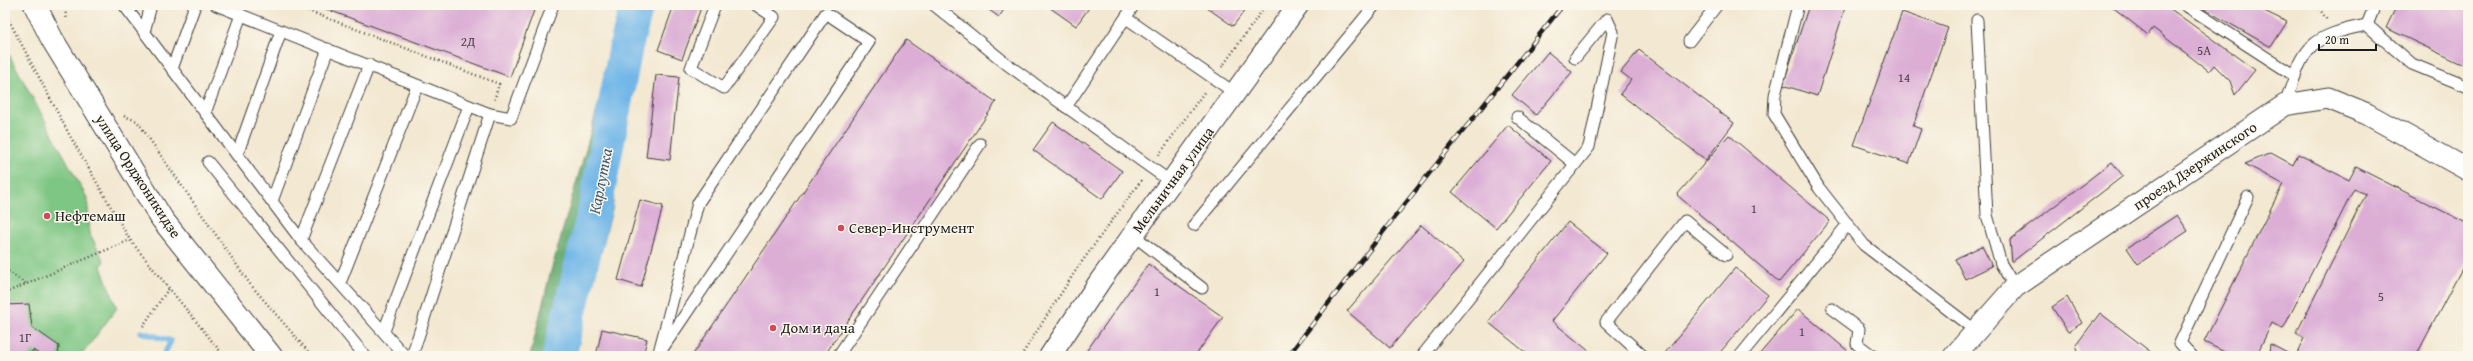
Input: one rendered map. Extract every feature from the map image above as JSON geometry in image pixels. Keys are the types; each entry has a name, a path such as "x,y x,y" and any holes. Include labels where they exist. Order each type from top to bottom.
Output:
{"main road":[{"name":"улица Орджоникидзе","path":"35,5 52,39 162,219 271,356"}],"street":[{"name":"Мельничная улица","path":"1050,356 1133,235 1298,5"},
{"name":"проезд Дзержинского","path":"1954,356 2015,287 2285,105 2328,98 2367,114 2468,170"}],"lane":[{"path":"124,5 301,240 405,356"},
{"path":"144,32 151,5"},
{"path":"172,69 195,5"},
{"path":"216,5 469,106 490,114 511,118 553,5"},
{"path":"715,5 691,68 724,88 774,17 756,5"},
{"path":"934,5 1008,65 1171,182"},
{"path":"1066,107 1134,5"},
{"path":"1194,225 1375,5"},
{"path":"1689,41 1717,5"},
{"path":"1798,5 1775,95 1774,114 1819,188 1864,245 1976,331"},
{"path":"2185,5 2295,76"},
{"path":"2367,25 2376,5"},
{"path":"826,13 869,42 658,355 698,203 826,13"},
{"path":"205,113 241,15"},
{"path":"1126,18 1235,93"},
{"path":"1422,356 1589,147 1613,32 1607,19 1575,58"},
{"path":"1977,20 1987,216 2001,264 2015,287"},
{"path":"2285,105 2302,56 2316,42 2342,30 2367,25"},
{"path":"2367,25 2412,64 2468,87"},
{"path":"237,155 281,31"},
{"path":"272,201 328,49"},
{"path":"301,240 369,66"},
{"path":"340,283 417,86"},
{"path":"384,331 469,106"},
{"path":"412,356 490,114"},
{"path":"1517,118 1575,164"},
{"path":"838,356 980,144"},
{"path":"208,162 365,356"},
{"path":"2192,356 2180,342 2248,197"},
{"path":"1643,356 1606,322 1685,221 1726,255"},
{"path":"1740,356 1848,224"},
{"path":"1133,235 1202,288"},
{"path":"1832,309 1859,329 1857,344 1873,356"}],"path":[{"path":"64,5 68,24"},
{"path":"293,5 499,84 490,114"},
{"path":"5,14 70,136 130,240 224,356"},
{"path":"117,113 137,121 250,284 312,356"},
{"path":"5,293 130,240"},
{"path":"5,269 26,284"},
{"path":"143,326 169,288"}],"green space":[{"path":"627,5 652,5 634,50 612,210 574,356 530,356 549,278"},
{"name":"Нефтемаш","path":"5,47 87,198 90,234 104,261 101,267 117,308 81,356 5,356"}],"building":[{"path":"315,5 536,5 510,77"},
{"path":"674,5 702,5 682,59 658,50"},
{"path":"982,5 1007,5 999,17"},
{"path":"1046,5 1091,5 1076,26"},
{"path":"1203,5 1249,5 1233,26"},
{"path":"1809,5 1846,5 1817,96 1783,85"},
{"path":"2110,5 2165,5 2255,70 2235,95 2230,81 2214,65 2209,71 2153,28 2148,35"},
{"path":"2197,5 2252,5 2287,22 2271,47"},
{"path":"2397,5 2468,5 2468,67 2386,28"},
{"path":"1902,12 1948,28 1913,126 1921,129 1909,164 1854,145"},
{"path":"906,40 996,102 824,356 692,356"},
{"path":"1639,50 1734,123 1706,160 1620,94 1631,80 1621,72"},
{"path":"1548,52 1572,72 1536,115 1512,95"},
{"path":"656,75 679,77 670,160 646,157"},
{"path":"1053,122 1122,171 1102,199 1033,150"},
{"path":"1508,125 1551,161 1496,228 1452,192"},
{"path":"1729,135 1830,221 1779,282 1677,195"},
{"path":"2271,153 2293,165 2298,154 2349,180 2356,167 2468,224 2468,257 2416,356 2296,356 2304,338 2296,334 2366,194 2354,189 2283,329 2272,323 2256,356 2233,356 2204,342 2283,184 2245,164"},
{"path":"2112,162 2123,176 2012,262 2010,240"},
{"path":"640,200 663,206 641,287 618,280"},
{"path":"2177,215 2188,231 2138,264 2127,248"},
{"path":"1568,222 1607,253 1552,321 1595,356 1530,356 1488,322"},
{"path":"1421,225 1464,262 1390,348 1347,311"},
{"path":"1982,246 1992,266 1965,279 1955,259"},
{"path":"1148,264 1223,317 1195,356 1083,356"},
{"path":"1735,268 1768,295 1717,356 1669,356 1665,353"},
{"path":"2067,297 2082,323 2068,332 2052,307"},
{"path":"29,304 32,327 59,346 58,356 42,356 33,350 29,356 12,356 5,351 5,305"},
{"path":"1798,309 1849,352 1846,356 1758,356"},
{"path":"2100,313 2156,356 2080,356 2076,345"},
{"path":"602,329 647,339 643,356 596,356"},
{"path":"2270,344 2293,356 2269,356"}],"waterway":[{"name":"Карлутка","path":"559,356 595,208 626,46 637,5"},
{"path":"141,332 171,341 163,356"}],"railway":[{"path":"1288,356 1393,219 1563,5"}],"place":[{"name":"Нефтемаш","path":"47,216"},
{"name":"Север-Инструмент","path":"841,228"},
{"name":"Дом и дача","path":"773,328"}]}
